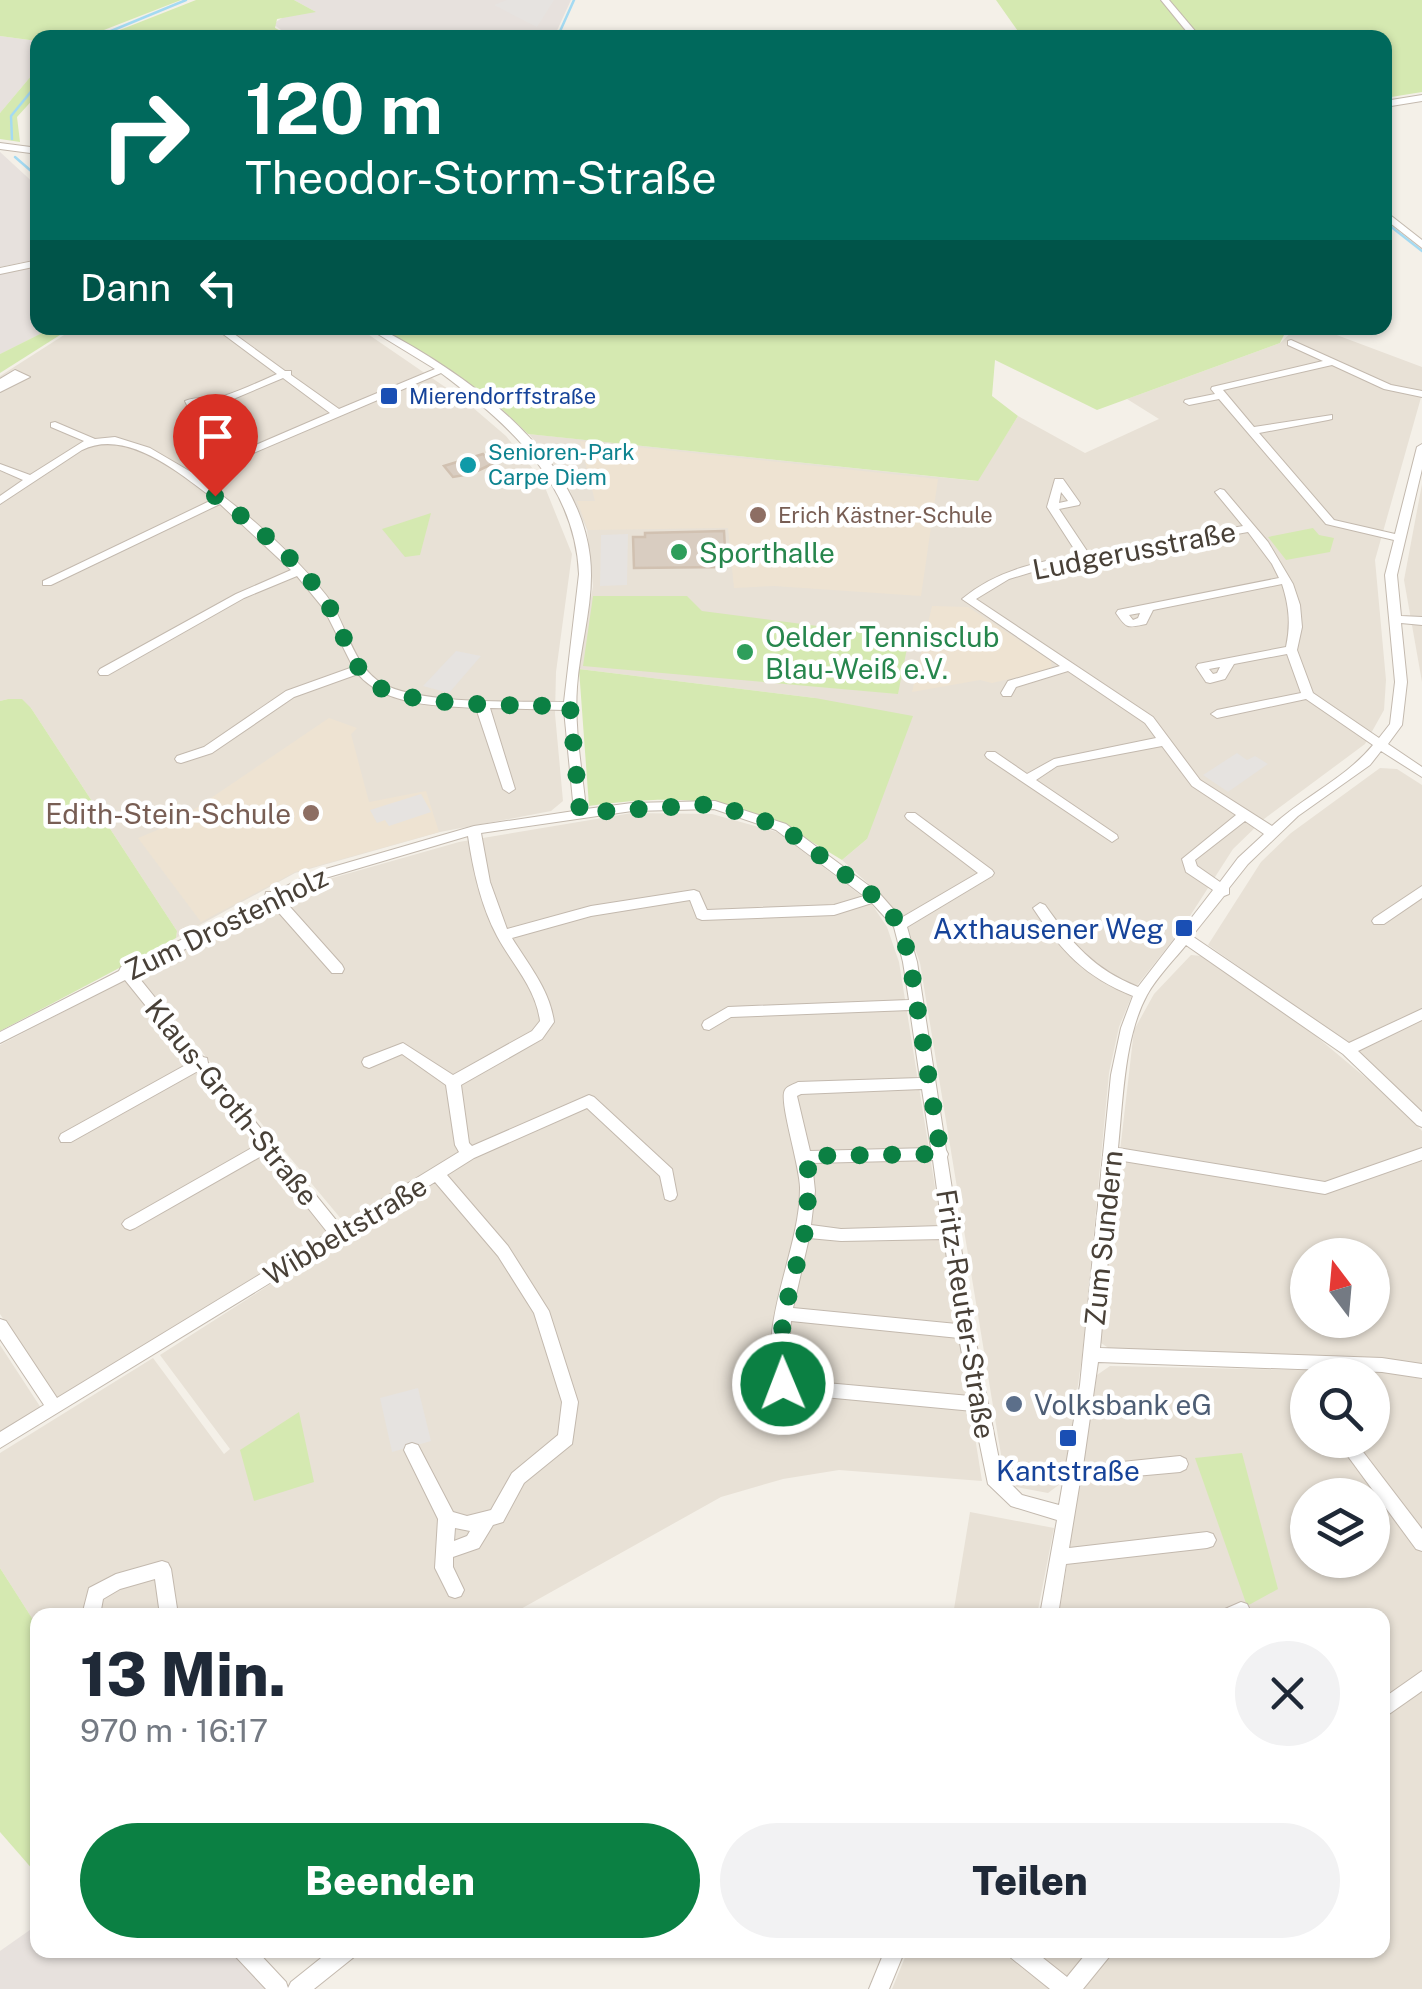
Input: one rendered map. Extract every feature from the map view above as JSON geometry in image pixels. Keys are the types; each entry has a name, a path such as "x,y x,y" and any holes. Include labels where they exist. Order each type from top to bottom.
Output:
{"street":[{"path":"1164,0 1189,30"},
{"path":"1392,103 1422,98"},
{"path":"0,146 30,150"},
{"path":"1392,220 1422,244"},
{"path":"0,271 30,265"},
{"path":"230,335 337,413"},
{"path":"384,335 440,370 541,456 576,518 584,554 584,590 570,706 580,813 714,804 782,827 875,897 900,924 987,874 911,816"},
{"path":"1291,343 1388,387 1422,394"},
{"path":"1332,362 1216,389 1330,522 1398,538"},
{"path":"191,476 440,370"},
{"path":"218,458 190,401 205,404 287,373"},
{"path":"1188,402 1221,396"},
{"path":"1251,431 1328,418"},
{"path":"54,425 92,441 121,442 167,460 191,476 300,570 326,603 360,669 373,684 405,696 570,706"},
{"path":"0,502 92,441"},
{"name":"Zum Sundern","path":"1050,1608 1092,1356 1118,1075 1128,1028 1142,993 1272,832 1381,748 1396,724 1401,702 1391,575 1422,447"},
{"path":"2,468 32,480"},
{"path":"1220,492 1292,588 1295,640 1291,650 1308,695 1422,773"},
{"path":"47,583 220,500"},
{"path":"1052,507 1084,555"},
{"name":"Ludgerusstraße","path":"1250,528 1098,557 1084,555 1074,562 1009,574 968,600 1149,720 1196,783 1272,832"},
{"path":"104,672 240,596 300,570"},
{"path":"1148,608 1285,580"},
{"path":"1396,619 1422,621"},
{"path":"1229,662 1291,650"},
{"path":"1007,693 1012,684 1070,667"},
{"path":"181,759 208,750 290,694 360,669"},
{"path":"1217,714 1308,695"},
{"path":"485,703 483,711 508,790"},
{"path":"1027,779 1054,763 1164,741"},
{"path":"991,756 1112,838"},
{"name":"Zum Drostenholz","path":"0,1038 271,895 317,876 474,830 580,813"},
{"path":"1224,890 1191,869 1188,859 1245,815"},
{"path":"454,1082 536,1035 547,1022 543,1003 503,935 485,890 474,830"},
{"path":"1380,921 1422,891"},
{"path":"503,935 590,912 694,894 702,914 834,910 875,897"},
{"path":"271,895 337,968"},
{"path":"1040,908 1082,966 1109,982 1142,993"},
{"name":"Fritz-Reuter-Straße","path":"900,924 930,1083 966,1332 994,1479 1005,1494 1067,1515"},
{"path":"1187,939 1348,1050 1422,1121"},
{"name":"Klaus-Groth-Straße","path":"126,971 338,1234"},
{"path":"709,1025 728,1012 915,1005"},
{"path":"1348,1050 1422,1014"},
{"path":"369,1062 403,1048 454,1082 462,1145 469,1154"},
{"path":"66,1138 202,1062"},
{"path":"930,1083 793,1090 789,1096 808,1156 805,1231 784,1314 780,1366 783,1384 979,1404"},
{"name":"Wibbeltstraße","path":"0,1440 469,1154 589,1101 667,1172 670,1195"},
{"path":"130,1224 269,1145"},
{"path":"1112,1152 1325,1188 1422,1154"},
{"path":"808,1156 941,1154"},
{"path":"437,1174 502,1251 541,1311 570,1402 566,1440 518,1478 497,1516 467,1524 447,1518"},
{"path":"805,1231 841,1235 952,1232"},
{"path":"784,1314 966,1332"},
{"path":"0,1326 54,1407"},
{"path":"1092,1356 1290,1371"},
{"path":"1390,1366 1422,1371"},
{"path":"412,1450 447,1518 444,1568 455,1590"},
{"path":"1358,1458 1422,1543"},
{"path":"1075,1474 1180,1464"},
{"path":"448,1551 474,1542 486,1520"},
{"path":"1059,1557 1207,1540"},
{"path":"92,1608 95,1594 116,1582 162,1568 168,1608"},
{"path":"1390,1704 1422,1680"},
{"path":"250,1958 279,1989"},
{"path":"298,1989 337,1958"},
{"path":"879,1989 891,1958"},
{"path":"1027,1958 1068,1989 1095,1958"}],"shaded area":[{"path":"294,0 571,0 557,30 281,30 273,24 285,16 314,11"},
{"path":"507,0 554,0 537,27 494,5"},
{"path":"0,36 30,40 30,77 0,113"},
{"path":"0,152 30,180 30,261 0,267"},
{"path":"30,268 30,335 38,335 0,354 0,274"},
{"path":"64,335 369,335 464,400 506,436 542,480 572,554 556,672 555,714 563,801 551,811 440,832 295,873 176,938 177,931 31,708 8,699 0,701 0,376"},
{"path":"1289,335 1337,335 1422,367 1422,394 1375,560 1386,680 1384,710 1365,744 1264,819 1233,849 1181,930 1135,988 1119,1027 1109,1073 1082,1357 1064,1481 1048,1493 1006,1485 920,963 909,931 884,898 842,860 867,839 815,698 579,669 593,586 587,530 565,479 529,434 977,481 1018,416 1085,453 1159,419 1127,399 1280,343"},
{"name":"Erich Kästner-Schule","path":"580,441 938,479 921,596 774,586 734,588 728,528 588,530 577,501 595,501"},
{"path":"1422,484 1422,682 1404,580"},
{"path":"628,534 627,585 600,586 601,535"},
{"path":"932,606 968,607 1051,661 1052,669 992,683 980,680 912,692"},
{"path":"456,651 481,656 449,693 423,686"},
{"name":"Edith-Stein-Schule","path":"329,718 357,728 351,734 369,802 426,791 439,832 295,872 201,922 138,838 174,823"},
{"path":"1237,753 1247,760 1255,756 1268,764 1228,792 1203,775"},
{"path":"1380,768 1397,769 1422,785 1422,1111 1347,1043 1208,945 1261,862 1291,833"},
{"path":"421,794 431,812 389,826 385,820 377,823 370,810"},
{"path":"632,813 712,814 777,832 871,903 887,927 899,962 982,1481 839,1470 783,1479 721,1497 523,1608 30,1608 30,1615 0,1568 0,1453 153,1358 224,1454 230,1449 160,1355 352,1232 137,974 318,882 459,842"},
{"path":"1191,955 1202,956 1281,1007 1396,1103 1422,1131 1422,1364 1390,1358 1110,1349 1098,1341 1134,1030 1154,994"},
{"path":"124,980 328,1232 56,1399 0,1314 0,1045"},
{"path":"0,1345 41,1408 0,1434"},
{"path":"1110,1366 1290,1370 1290,1458 1390,1458 1390,1373 1422,1379 1422,1989 1081,1989 1041,1958 1390,1958 1390,1608 1060,1608 1097,1375"},
{"path":"418,1388 431,1441 392,1452 380,1398"},
{"path":"970,1512 1054,1528 1038,1608 954,1608"},
{"path":"30,1930 30,1958 238,1958 266,1989 0,1989 0,1951"},
{"path":"905,1958 1009,1958 1049,1989 892,1989"}],"green space":[{"path":"0,0 181,0 104,30 30,30 30,40 0,36"},
{"path":"196,0 294,0 316,12 277,19 275,28 279,30 120,30"},
{"path":"996,0 1422,0 1422,92 1392,97 1392,30 1017,30"},
{"path":"30,77 30,103 17,117 20,142 0,139 0,113"},
{"path":"38,335 60,335 0,373 0,354"},
{"path":"394,335 1284,335 1280,343 1097,410 995,360 992,396 1018,416 978,481 528,434 489,397"},
{"path":"431,513 420,555 405,557 382,529"},
{"path":"1313,528 1319,535 1334,538 1330,552 1286,560 1268,537"},
{"name":"Oelder Tennisclub Blau-Weiß e.V.","path":"593,596 687,596 702,611 909,638 898,694 583,666"},
{"path":"579,669 815,698 913,716 867,839 842,860 778,825 722,805 662,800 589,806"},
{"path":"22,699 31,708 177,931 176,938 0,1031 0,701"},
{"path":"299,1412 314,1482 254,1501 240,1450"},
{"path":"1242,1453 1278,1589 1247,1606 1195,1458"},
{"path":"0,1568 30,1615 30,1866 0,1832"}],"building":[{"name":"Senioren-Park Carpe Diem","path":"483,454 492,464 471,474 453,477 444,466"},
{"name":"Sporthalle","path":"724,531 726,567 634,568 633,537 645,537 645,533"}],"waterway":[{"path":"113,30 186,0"},
{"path":"561,30 574,0"},
{"path":"12,139 11,116 30,93"},
{"path":"15,157 30,170"},
{"path":"1392,227 1422,251"}],"place":[{"name":"Mierendorffstraße","path":"389,396"},
{"name":"Senioren-Park Carpe Diem","path":"468,465"},
{"name":"Erich Kästner-Schule","path":"758,515"},
{"name":"Sporthalle","path":"679,552"},
{"name":"Oelder Tennisclub Blau-Weiß e.V.","path":"745,652"},
{"name":"Edith-Stein-Schule","path":"311,813"},
{"name":"Axthausener Weg","path":"1184,928"},
{"name":"Volksbank eG","path":"1014,1404"},
{"name":"Kantstraße","path":"1068,1438"}],"route":[{"path":"215,496 300,570 326,603 360,669 373,684 405,696 440,700 570,706 580,813 714,804 782,827 875,897 900,924 910,962 941,1154 808,1156 805,1231 784,1314 780,1366 783,1384"}]}
